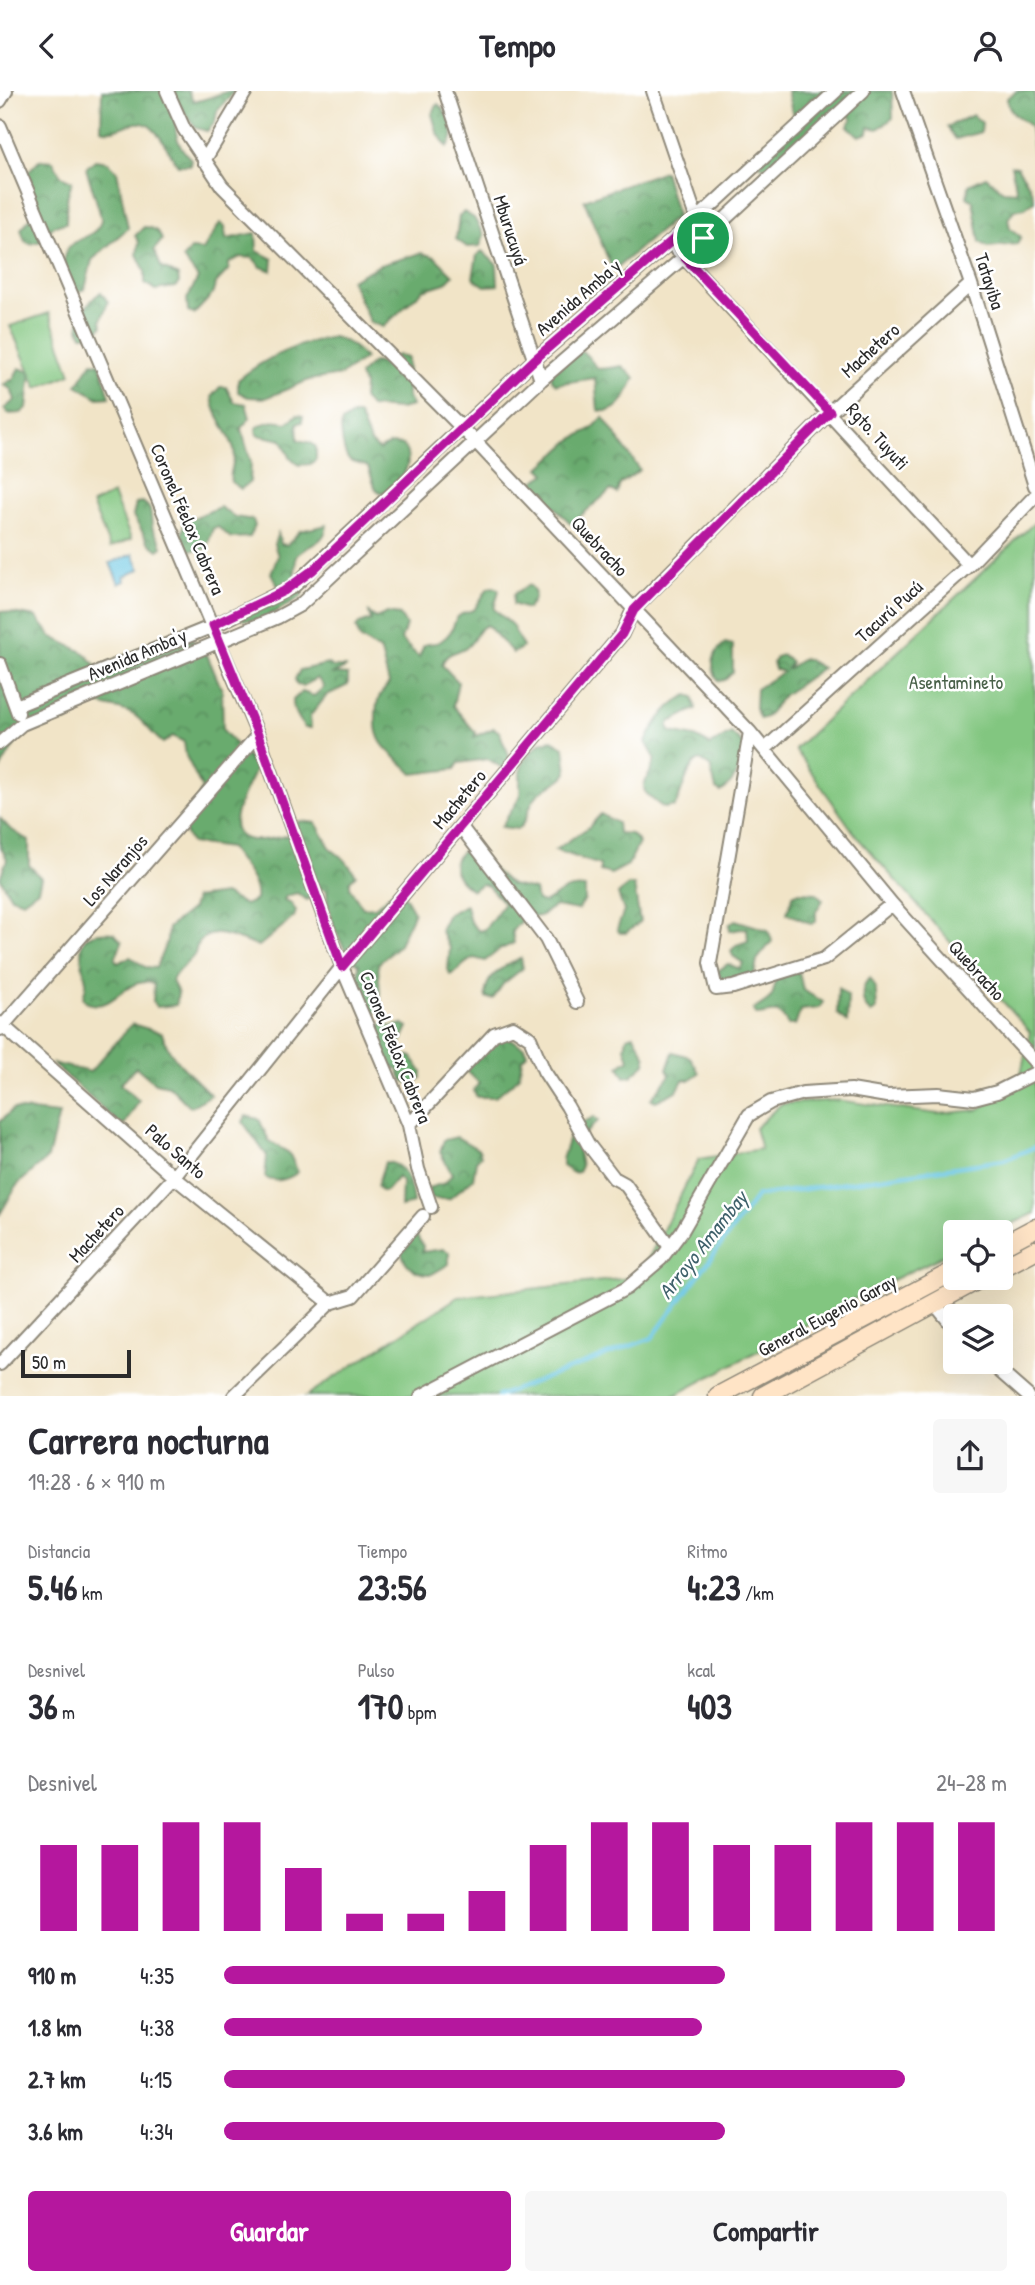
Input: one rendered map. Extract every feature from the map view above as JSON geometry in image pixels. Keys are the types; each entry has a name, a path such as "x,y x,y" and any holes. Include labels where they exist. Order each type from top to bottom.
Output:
{"street":[{"path":"0,101 6,91"},
{"name":"Quebracho","path":"167,91 184,129 222,186 476,442 765,749 892,904 1035,1062"},
{"path":"204,161 246,91"},
{"name":"Mburucuyá","path":"445,91 541,380"},
{"path":"653,91 703,238"},
{"name":"Avenida Amba'y","path":"16,706 213,625 294,586 534,360 697,219 836,91"},
{"name":"Avenida Amba'y","path":"0,743 22,724 278,617 300,605 541,380 684,257 863,91"},
{"name":"Tatayiba","path":"903,91 971,284 1035,486"},
{"name":"Coronel Féelox Cabrera","path":"0,126 213,625 258,735 342,967 409,1125 427,1212 353,1296 330,1303"},
{"name":"Rgto. Tuyuti","path":"670,242 969,565"},
{"name":"Machetero","path":"0,1364 174,1177 342,967 622,634 634,610 830,412 971,284"},
{"name":"Tacurú Pucú","path":"765,749 969,565 1035,496"},
{"path":"0,664 22,724"},
{"path":"750,733 710,963 716,989 733,988 824,960 892,904"},
{"name":"Los Naranjos","path":"1,1026 258,735"},
{"path":"461,827 546,939 577,1002"},
{"name":"Palo Santo","path":"1,1026 174,1177 330,1303"},
{"path":"409,1125 494,1034 513,1027 530,1038 544,1072 588,1145 614,1178 625,1184 670,1247"},
{"path":"421,1396 627,1288 661,1259 670,1247 749,1115 771,1102 803,1093 851,1090 887,1096 938,1094 974,1098 997,1092 1035,1073"},
{"path":"1013,1240 1035,1228"},
{"path":"1013,1262 1035,1250"},
{"name":"General Eugenio Garay","path":"718,1396 943,1277"},
{"name":"General Eugenio Garay","path":"763,1396 958,1290"},
{"path":"234,1396 330,1303"},
{"path":"934,1303 943,1314"},
{"path":"1003,1374 1028,1396"}],"green space":[{"path":"102,91 188,91 193,101 235,91 217,111 215,122 207,131 196,128 178,103 176,134 181,147 191,159 190,165 178,165 160,137 147,124 134,123 114,130 101,129"},
{"path":"787,91 892,91 893,118 878,129 869,127 868,133 859,136 848,126 852,119 847,113 776,163 764,167 759,164 794,119"},
{"path":"1017,91 1035,91 1035,164 1030,126 1015,114 1008,103 1007,98"},
{"path":"438,104 451,125 452,137 447,147 437,132 432,114"},
{"path":"973,115 982,123 981,132 956,139 947,127"},
{"path":"39,160 53,161 61,176 72,181 67,198 66,223 53,226 42,241 30,244 25,241 21,229 33,215 27,173"},
{"path":"95,160 108,162 117,171 128,228 92,260 85,289 73,294 65,270 65,253 74,243 93,232 101,220 86,168"},
{"path":"1011,166 1017,167 1025,179 1034,201 1025,208 1014,210 1008,219 1010,228 1021,237 1017,244 988,247 980,242 973,201 967,197 969,185 986,177 1003,191 1017,192"},
{"path":"664,171 677,216 613,271 584,200"},
{"path":"464,212 474,218 484,235 480,246 467,247 456,239 459,216"},
{"path":"220,223 225,226 226,239 256,233 257,251 273,259 272,271 261,267 253,258 240,257 229,263 229,269 216,283 212,295 194,314 188,312 187,299 198,278 183,258 191,249 203,250"},
{"path":"144,227 155,230 161,237 162,240 154,250 161,267 178,276 179,283 175,287 155,290 145,283 145,271 137,254 139,242 135,236"},
{"path":"482,251 497,265 498,285 485,286 473,278 477,255"},
{"path":"421,253 435,257 453,275 445,283 423,290 383,327 370,322 351,280 380,265"},
{"path":"101,292 108,302 101,320 102,326 94,335 82,335 79,330 80,318"},
{"path":"49,313 71,374 37,388 10,326"},
{"path":"333,337 351,345 365,358 341,375 309,380 266,398 248,397 238,392 238,380 260,364 295,347"},
{"path":"582,351 600,369 622,366 635,378 617,407 598,410 595,378 556,384 552,380 551,373"},
{"path":"397,355 408,358 407,394 412,406 400,409 370,407 363,398 364,385 359,375 373,362 385,363"},
{"path":"92,362 100,363 110,397 98,398 77,385"},
{"path":"19,368 31,372 27,408 21,413 8,414 4,409 15,400 11,389 3,385 13,379"},
{"path":"220,387 226,387 234,402 246,404 250,418 241,428 251,462 250,482 241,489 231,482 234,450 213,403 212,396"},
{"path":"297,415 303,416 302,422 297,424 298,440 316,447 316,459 311,464 299,465 290,457 282,440 257,435 256,428 260,426 271,422 287,423"},
{"path":"352,415 359,415 370,442 379,450 390,444 403,445 407,452 404,473 395,485 382,493 376,490 368,467 350,461 346,454 342,422"},
{"path":"603,417 640,470 620,484 617,493 611,490 571,524 532,483 546,474 540,468 571,440 593,428"},
{"path":"113,494 131,539 110,548 92,504"},
{"path":"142,502 150,511 153,530 160,540 162,547 158,550 149,543 133,516 136,503"},
{"path":"220,507 235,517 253,520 255,526 250,537 231,538 218,527 213,528 206,549 183,551 180,546 184,522"},
{"name":"Asentamineto","path":"1035,522 1035,1213 1013,1223 1013,1220 943,1220 943,1256 871,1290 674,1396 306,1396 458,1297 639,1277 699,1159 761,1149 755,1128 781,1104 837,1100 938,1114 977,1110 1018,1087 1030,1032 857,837 795,749"},
{"path":"327,525 323,537 296,556 295,575 303,592 301,597 262,620 243,620 240,615 277,602 280,590 271,573 278,556 274,544 278,533 281,544 287,545 300,531"},
{"path":"529,585 535,594 530,606 527,609 513,604 514,594"},
{"path":"488,588 499,590 494,609 512,625 523,647 513,653 487,625 480,629 469,645 450,654 442,665 458,682 453,706 476,733 474,737 494,728 500,734 509,755 508,761 504,769 488,759 459,763 455,769 413,774 387,750 378,737 377,703 389,684 381,652 360,638 356,628 359,624 371,620 369,613 376,618 387,613 400,615 406,625 401,640 419,657 424,645 439,642 448,636 456,619 474,610"},
{"path":"0,611 36,617 52,637 85,653 98,668 143,647 168,646 191,638 208,657 222,690 223,730 256,767 238,809 236,830 242,837 257,840 287,836 299,821 316,823 331,849 345,860 356,875 350,881 350,888 363,908 375,907 394,891 405,896 414,912 398,946 378,964 381,1008 373,1014 367,1012 357,990 359,964 352,959 341,941 332,920 327,891 321,888 307,900 297,893 286,896 284,900 290,902 296,911 294,917 259,946 227,935 210,935 203,938 194,955 176,973 172,981 178,993 176,1005 157,1007 153,1001 154,985 149,981 135,984 112,1000 101,1004 88,1003 83,998 86,983 81,954 84,940 90,935 114,933 122,942 115,959 118,963 130,957 145,967 156,968 167,940 168,928 192,909 195,898 224,894 245,905 256,900 255,886 230,848 191,843 184,831 182,819 198,800 202,788 186,756 184,742 173,736 163,743 142,721 129,712 91,701 69,720 22,731 0,770"},
{"path":"725,643 733,645 733,672 725,680 719,681 713,661 717,651"},
{"path":"782,655 791,662 786,670 804,658 822,668 784,695 766,717 760,719 755,708 756,689 783,672 775,669 773,663 776,657"},
{"path":"328,664 333,667 347,667 333,674 348,675 348,685 327,695 310,716 311,728 304,728 293,707 293,700 302,692 314,696 324,687 317,678 303,686 297,685 295,679 300,670"},
{"path":"688,695 694,697 696,709 670,722 668,727 671,732 695,737 710,745 731,733 744,745 742,759 735,777 721,792 716,789 710,766 700,760 695,763 688,773 675,806 664,808 644,789 655,758 646,742 663,715 674,703"},
{"path":"552,740 564,747 567,773 532,802 524,822 518,829 501,827 520,797 520,772 524,760 540,743"},
{"path":"601,814 617,823 618,833 631,834 639,843 628,865 611,874 600,871 600,865 555,850 589,827"},
{"path":"0,818 9,828 29,841 29,865 41,878 38,890 23,901 11,897 0,878 7,859 0,846"},
{"path":"462,852 474,853 511,885 535,890 537,901 543,903 563,891 578,887 585,888 585,900 578,910 555,906 540,916 523,918 512,931 514,943 485,961 474,958 450,975 450,948 440,930 448,914 466,905 470,922 479,931 485,929 504,903 488,886 482,884 472,890 462,882 454,867"},
{"path":"628,885 634,885 640,922 626,933 620,933 617,929 624,911 618,894"},
{"path":"799,892 816,893 823,900 816,911 816,921 812,924 787,913 793,895"},
{"path":"735,920 768,930 772,941 757,960 754,976 722,982 718,971 728,964 740,969 743,963 733,956 731,951 736,945 748,941 747,928 730,931 729,925"},
{"path":"521,958 523,968 503,984 493,999 486,998 491,978 502,968"},
{"path":"799,972 803,990 823,1002 819,1008 801,1010 795,1025 788,1025 779,1013 757,1015 753,1010 772,996 775,981 786,973"},
{"path":"870,978 876,998 876,1010 871,1013 867,1010 863,995 864,986"},
{"path":"838,988 848,996 847,1022 837,1013"},
{"path":"386,1022 390,1027 403,1024 408,1027 400,1044 400,1056 411,1056 422,1072 421,1078 412,1085 402,1080 398,1069 386,1064 378,1031 380,1025"},
{"path":"132,1024 162,1033 176,1059 211,1095 190,1107 169,1086 155,1083 136,1067 120,1084 139,1101 123,1127 52,1063 90,1072"},
{"path":"503,1035 525,1048 527,1054 522,1059 519,1077 495,1097 477,1097 473,1091 479,1083 465,1069 488,1044"},
{"path":"634,1035 646,1057 645,1064 631,1076 625,1077 619,1066 629,1059 625,1048 627,1037"},
{"path":"673,1052 690,1057 699,1073 689,1080 683,1080 677,1091 656,1101 651,1099 670,1075 667,1070"},
{"path":"13,1109 59,1114 48,1158 17,1185 0,1214 0,1122"},
{"path":"246,1116 259,1119 269,1141 289,1153 298,1172 282,1180 265,1177 267,1156 243,1122"},
{"path":"594,1117 598,1121 576,1142 581,1166 578,1172 573,1173 562,1166 572,1128"},
{"path":"457,1137 479,1150 481,1156 476,1161 473,1179 449,1199 431,1199 428,1188 445,1183 452,1174 440,1152 444,1140"},
{"path":"385,1162 398,1166 403,1171 409,1182 413,1203 401,1207 402,1182 398,1177 386,1191 381,1191 377,1186"},
{"path":"410,1234 417,1236 423,1246 422,1252 443,1249 449,1252 449,1264 432,1274 421,1273 412,1268 405,1261 401,1250"}],"water":[{"path":"133,554 140,569 124,577 125,581 119,584 110,563"}],"waterway":[{"name":"Arroyo Amambay","path":"498,1396 652,1338 757,1196 1004,1160 1035,1147"}],"route":[{"path":"697,219 703,238 684,257 830,412 634,610 622,634 342,967 258,735 213,625 294,586 534,360 697,219"}]}
